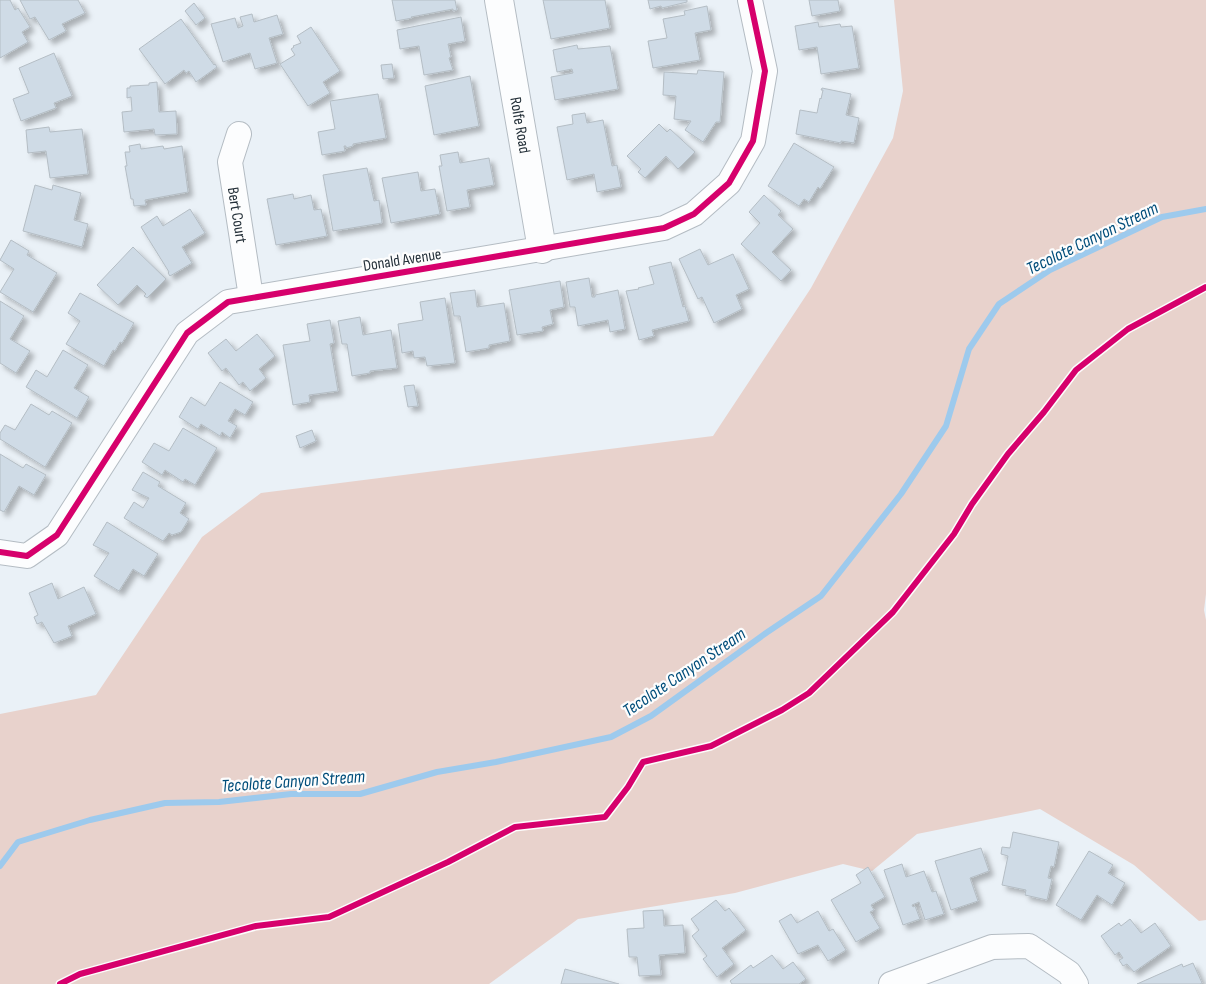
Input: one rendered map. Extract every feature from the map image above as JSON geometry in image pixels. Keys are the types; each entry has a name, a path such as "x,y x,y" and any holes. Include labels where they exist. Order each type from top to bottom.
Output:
{"street":[{"name":"Rolfe Road","path":"499,0 542,249"},
{"name":"Donald Avenue","path":"0,552 27,556 57,535 187,333 228,302 664,228 694,214 729,183 753,140 765,71 750,0"},
{"name":"Bert Court","path":"239,134 230,162 251,297"},
{"path":"891,984 992,947 1029,946 1069,973 1076,984"}],"shaded area":[{"path":"894,0 1206,0 1206,594 1204,610 1206,620 1206,920 1199,921 1134,865 1040,809 917,834 872,871 843,864 735,893 578,919 489,984 0,984 0,714 96,695 202,537 261,493 713,436 811,288 893,138 903,91"}],"building":[{"path":"0,0 10,0 15,10 18,8 30,27 22,32 28,42 0,58"},
{"path":"20,0 78,0 85,13 62,24 66,31 49,40 35,17 30,19"},
{"path":"392,0 455,0 457,10 453,11 453,9 396,21"},
{"path":"543,0 605,0 610,28 551,39"},
{"path":"648,0 687,0 687,2 650,9"},
{"path":"809,0 838,0 840,11 812,16"},
{"path":"194,3 205,18 196,25 185,11"},
{"path":"707,6 711,30 695,33 700,60 653,68 648,41 667,38 663,19 685,15 684,11"},
{"path":"252,14 254,22 277,15 283,34 269,38 277,63 255,69 250,53 223,62 211,24 235,18 238,28 243,26 240,17"},
{"path":"461,17 465,41 448,44 451,57 449,58 453,70 424,75 419,46 400,49 397,30"},
{"path":"181,19 217,67 196,82 189,71 186,73 184,70 165,84 139,49"},
{"path":"818,22 819,27 840,24 841,27 852,26 859,68 821,74 817,47 799,50 795,26"},
{"path":"311,27 340,71 323,82 330,93 308,106 280,64 295,55 291,49 293,46 301,43 297,36"},
{"path":"577,45 578,49 610,46 618,89 555,100 551,77 573,73 572,69 557,72 553,50"},
{"path":"54,53 72,96 54,103 56,108 21,121 13,99 29,93 19,68"},
{"path":"392,64 394,78 383,79 381,65"},
{"path":"698,70 724,72 720,122 716,122 703,142 685,130 691,121 674,119 676,96 663,95 664,72 697,74"},
{"path":"470,76 479,126 434,135 425,86"},
{"path":"157,82 159,112 176,111 177,134 155,135 154,129 124,132 122,112 132,111 131,97 127,98 127,88"},
{"path":"822,88 851,94 846,115 859,118 854,143 841,141 841,143 796,134 800,110 817,113"},
{"path":"378,94 386,138 353,144 353,146 346,148 344,146 345,151 322,155 318,132 335,129 330,101"},
{"path":"585,113 587,123 603,120 612,166 617,165 621,187 597,192 594,174 567,180 557,127 573,124 572,115"},
{"path":"659,124 667,132 670,129 695,152 678,169 666,156 645,178 638,172 641,169 627,156"},
{"path":"49,127 50,132 82,129 88,174 50,178 46,151 28,153 26,130"},
{"path":"794,143 834,167 809,202 804,199 799,206 768,186"},
{"path":"140,144 141,149 163,146 164,149 182,146 188,192 145,200 146,205 134,206 125,166 127,166 125,152 130,152 129,146"},
{"path":"458,152 460,163 489,158 494,185 467,190 470,207 447,211 439,166 442,166 440,155"},
{"path":"367,168 374,201 379,200 382,223 333,231 323,175"},
{"path":"418,172 421,191 435,189 440,214 391,223 382,178"},
{"path":"35,185 52,190 53,185 81,193 74,220 88,224 82,247 23,231"},
{"path":"293,194 294,199 311,195 314,210 321,209 327,236 276,245 267,199"},
{"path":"764,195 781,211 778,215 793,229 772,252 791,270 781,281 741,244 760,223 749,212"},
{"path":"190,209 205,233 182,247 192,263 170,276 141,227 157,216 163,226"},
{"path":"11,240 29,251 27,255 57,273 33,312 0,292 14,269 0,260"},
{"path":"133,247 166,279 147,298 144,296 146,294 137,285 118,305 97,285"},
{"path":"700,249 708,265 733,254 749,289 736,295 742,309 714,323 702,297 698,299 679,259"},
{"path":"671,262 683,307 685,306 689,321 652,330 654,336 639,340 626,291 654,284 649,267"},
{"path":"589,278 592,297 618,290 625,329 610,332 608,320 578,326 575,307 570,307 566,282"},
{"path":"560,281 564,307 550,310 553,324 542,327 543,331 517,335 509,290"},
{"path":"475,290 477,307 504,303 510,341 489,345 489,348 466,352 460,316 454,316 450,293"},
{"path":"80,293 134,323 122,343 120,342 115,351 113,350 104,366 66,344 80,321 68,313"},
{"path":"445,298 455,363 427,366 425,357 414,358 413,351 402,353 398,324 423,320 420,302"},
{"path":"0,301 24,316 10,339 30,351 16,373 0,363"},
{"path":"360,317 363,335 391,330 397,368 370,371 370,373 352,376 347,344 342,344 338,321"},
{"path":"330,320 334,343 330,344 338,391 309,395 310,402 293,405 283,345 310,341 307,324"},
{"path":"257,334 275,356 259,369 266,378 250,391 243,382 239,385 226,368 222,371 208,353 226,339 236,351"},
{"path":"63,350 88,365 74,388 89,397 77,418 26,387 36,370 47,377"},
{"path":"220,382 253,402 245,415 235,409 228,421 237,426 230,438 222,432 220,436 201,424 198,429 179,417 191,397 205,406"},
{"path":"414,385 418,406 408,407 404,386"},
{"path":"31,404 49,415 52,411 72,423 45,467 0,439 0,433 5,425 15,430"},
{"path":"183,428 217,448 195,485 185,479 183,482 165,470 162,475 142,462 154,443 169,451"},
{"path":"312,430 316,441 300,448 296,436"},
{"path":"0,454 23,468 26,464 46,475 34,495 19,486 4,512 0,510"},
{"path":"143,472 160,482 158,486 186,503 180,513 189,519 181,532 172,535 169,533 163,541 124,518 134,502 143,508 149,498 132,490"},
{"path":"107,522 158,554 144,576 133,569 119,591 94,576 109,553 93,545"},
{"path":"52,583 58,599 84,587 96,614 68,626 72,636 54,643 42,622 37,624 34,617 38,615 29,593"},
{"path":"1013,832 1059,842 1054,867 1051,866 1048,878 1052,879 1047,900 1025,895 1026,890 1002,885 1008,856 1001,854 1002,847 1010,848"},
{"path":"981,848 989,871 970,878 978,901 951,910 935,861"},
{"path":"1089,851 1113,865 1108,873 1125,883 1112,905 1097,895 1081,920 1056,905"},
{"path":"902,864 906,877 924,871 932,892 936,891 944,914 925,920 919,902 912,905 913,907 915,906 920,919 903,925 884,870"},
{"path":"868,867 885,897 871,905 874,910 870,912 880,928 856,942 831,900 861,883 856,875"},
{"path":"716,900 725,911 729,908 746,930 722,948 734,964 717,977 703,959 707,956 692,936 699,930 691,919"},
{"path":"663,910 664,926 683,925 685,953 659,955 661,975 639,976 637,957 629,957 627,929 644,928 643,911"},
{"path":"818,911 829,931 833,929 846,950 828,961 818,945 798,954 779,921 791,914 797,923"},
{"path":"1130,919 1141,933 1155,923 1171,946 1134,972 1127,964 1123,966 1119,960 1123,958 1119,952 1115,955 1101,936 1119,923 1121,926"},
{"path":"772,955 783,969 793,962 806,979 799,984 732,984 730,981 751,965 753,968"},
{"path":"1193,963 1202,983 1200,984 1137,984 1182,964 1183,967"},
{"path":"565,969 619,984 561,984"}],"waterway":[{"name":"Tecolote Canyon Stream","path":"0,866 18,842 90,820 165,803 219,802 291,794 360,794 437,772 496,762 611,737 651,716 821,596 901,494 946,426 969,349 999,304 1050,270 1162,217 1206,209"}],"cycle path":[{"path":"0,552 27,556 57,535 187,333 228,302 664,228 694,214 729,183 753,141 765,71 750,0"},
{"path":"60,984 80,974 256,926 329,917 448,862 515,827 605,817 628,787 643,762 711,746 782,710 809,693 893,612 954,534 972,504 1008,454 1044,412 1076,370 1128,329 1206,287"}]}
